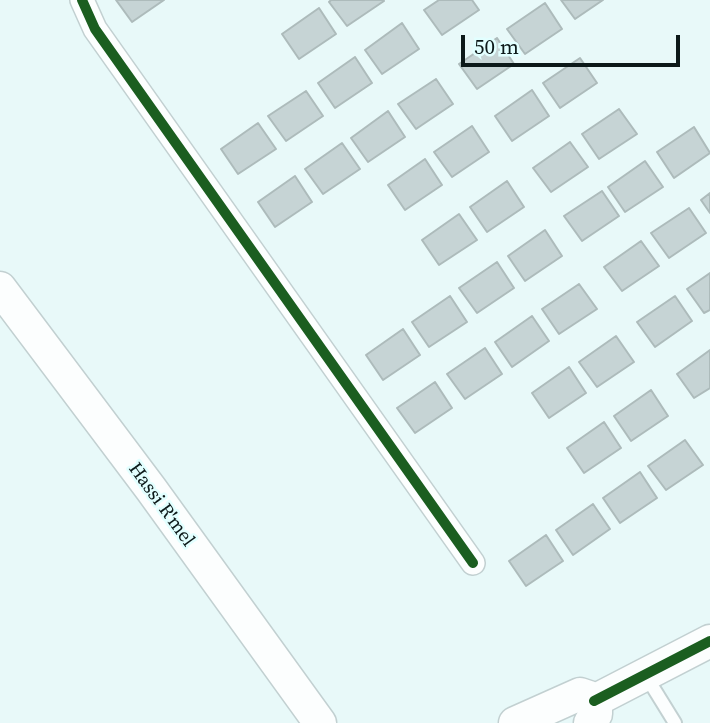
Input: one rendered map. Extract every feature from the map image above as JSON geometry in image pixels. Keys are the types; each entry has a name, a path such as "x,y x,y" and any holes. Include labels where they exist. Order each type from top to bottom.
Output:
{"main road":[{"name":"Hassi R'mel","path":"0,288 322,720"},
{"path":"515,723 577,694 584,694 596,715 645,673 710,641"}],"street":[{"path":"82,0 95,29 473,563"}],"lane":[{"path":"645,673 675,723"}],"building":[{"path":"116,0 164,0 132,22"},
{"path":"439,0 472,0 479,10 442,35 424,10"},
{"path":"561,0 603,0 575,19"},
{"path":"384,1 347,26 329,2"},
{"path":"545,3 562,29 525,54 507,29"},
{"path":"319,8 336,34 299,59 282,34"},
{"path":"402,23 419,49 382,74 365,50"},
{"path":"497,38 514,64 477,89 459,64"},
{"path":"355,57 372,83 335,108 318,83"},
{"path":"580,58 597,83 560,108 543,83"},
{"path":"436,79 453,104 416,129 398,104"},
{"path":"532,90 549,116 512,141 495,116"},
{"path":"306,91 323,116 286,141 268,116"},
{"path":"619,109 637,134 599,159 582,134"},
{"path":"388,111 405,137 368,162 351,138"},
{"path":"258,123 276,149 238,174 221,149"},
{"path":"472,126 489,152 452,177 434,152"},
{"path":"694,127 710,153 674,178 657,152"},
{"path":"570,142 588,167 551,192 533,168"},
{"path":"342,143 360,169 323,194 305,169"},
{"path":"425,159 442,185 405,210 388,185"},
{"path":"645,161 663,187 625,212 608,187"},
{"path":"295,176 312,202 275,227 258,202"},
{"path":"507,181 524,207 487,232 470,207"},
{"path":"602,191 619,216 582,241 564,216"},
{"path":"710,193 710,213 701,200"},
{"path":"689,208 706,233 669,258 651,233"},
{"path":"459,214 477,240 439,265 422,240"},
{"path":"545,230 562,256 525,281 508,256"},
{"path":"641,241 659,266 622,291 604,267"},
{"path":"497,262 514,288 477,313 459,288"},
{"path":"710,273 710,310 704,313 687,289"},
{"path":"579,284 597,309 559,334 542,309"},
{"path":"450,296 467,322 429,347 412,322"},
{"path":"675,296 692,321 655,347 637,322"},
{"path":"532,316 549,341 512,367 495,342"},
{"path":"403,329 420,355 383,380 366,355"},
{"path":"616,336 634,362 597,387 579,362"},
{"path":"485,348 502,374 465,399 447,374"},
{"path":"710,350 710,388 694,398 677,374"},
{"path":"569,367 586,393 549,418 532,393"},
{"path":"435,382 452,408 415,433 397,408"},
{"path":"651,390 668,416 631,441 614,416"},
{"path":"604,422 621,448 584,473 567,448"},
{"path":"685,440 703,465 666,490 648,466"},
{"path":"640,472 657,498 620,523 603,498"},
{"path":"593,504 610,529 573,555 556,530"},
{"path":"546,535 563,561 526,586 509,561"}],"cycle path":[{"path":"82,0 95,29 473,563"},
{"path":"594,701 710,641"}]}
